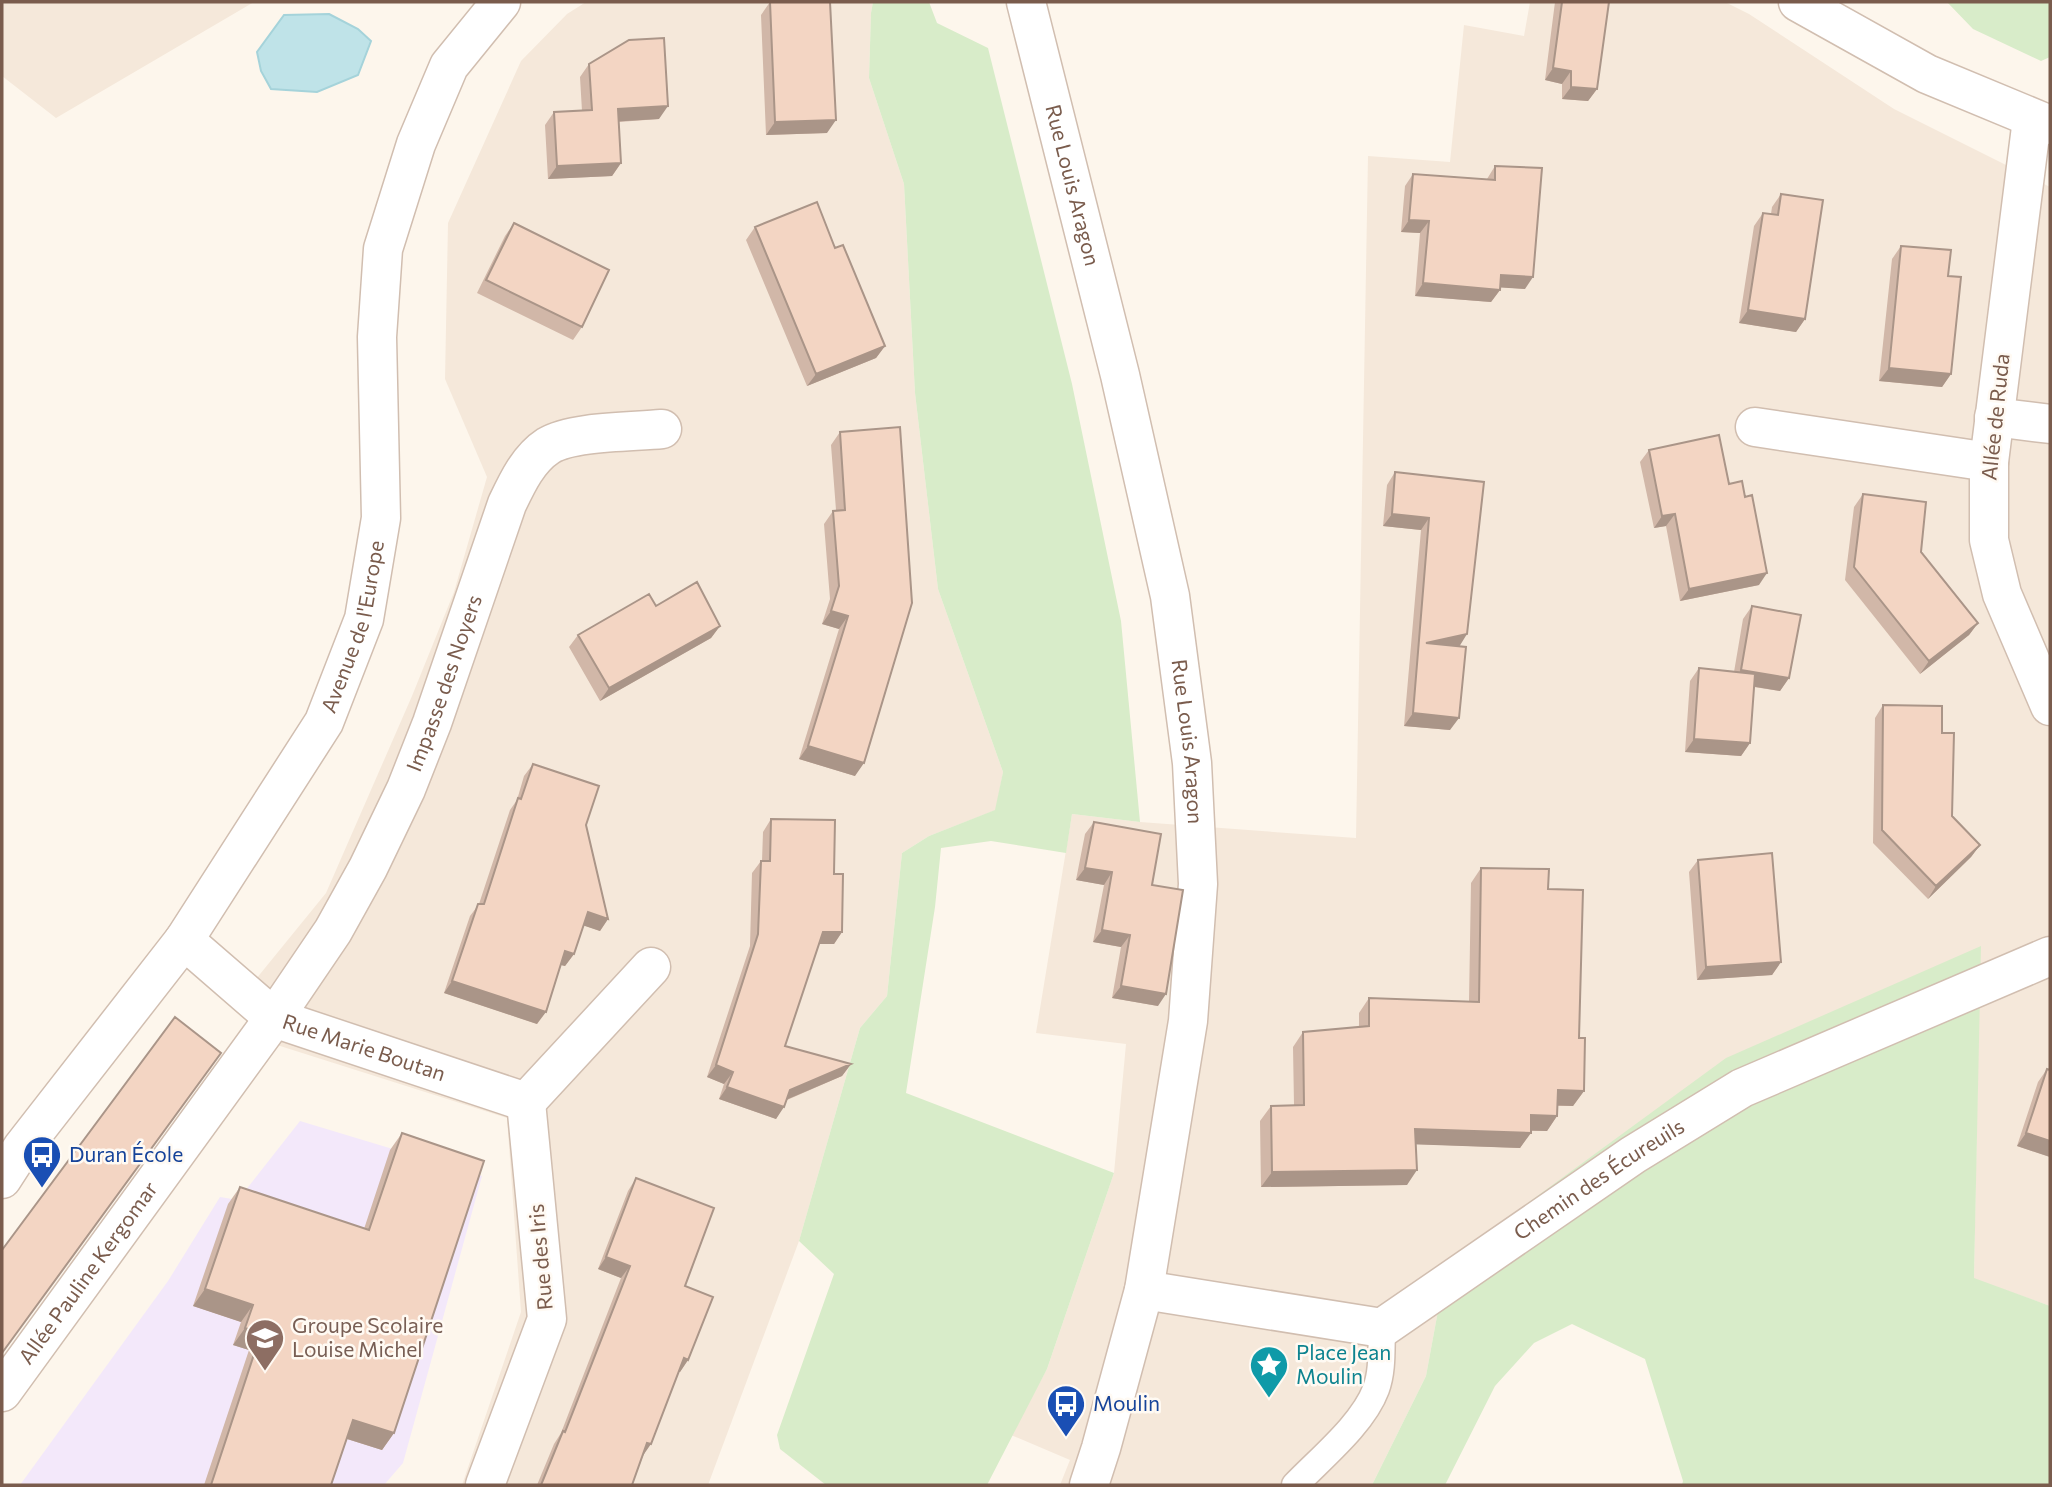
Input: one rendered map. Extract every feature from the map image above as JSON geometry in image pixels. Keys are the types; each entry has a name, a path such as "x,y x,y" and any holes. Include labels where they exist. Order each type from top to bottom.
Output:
{"street":[{"name":"Avenue de l'Europe","path":"2,1179 22,1148 184,940 324,722 364,620 382,518 377,337 383,248 416,144 449,66 501,2"},
{"name":"Rue Louis Aragon","path":"1026,2 1120,375 1167,583 1192,764 1198,884 1188,1021 1144,1290 1089,1485"},
{"path":"1798,2 1927,74 2041,122"},
{"name":"Allée de Ruda","path":"2041,122 1994,417 1989,462 1989,540 2002,594 2050,706"},
{"path":"1994,417 2050,424"},
{"path":"1755,427 1989,462"},
{"name":"Impasse des Noyers","path":"274,1018 333,931 368,868 405,789 432,723 507,504 524,471 548,446 575,437 662,429"},
{"name":"Rue Marie Boutan","path":"184,940 274,1018 526,1102"},
{"name":"Chemin des Écureuils","path":"1382,1328 1633,1154 1742,1088 2050,956"},
{"path":"526,1102 651,967"},
{"name":"Allée Pauline Kergomar","path":"2,1392 274,1018"},
{"name":"Rue des Iris","path":"485,1485 547,1319 526,1102"},
{"path":"1144,1290 1382,1328"}],"lane":[{"path":"1295,1485 1365,1412 1380,1374 1382,1328"}],"shaded area":[{"path":"2,2 254,2 56,118 2,76"},
{"path":"586,2 873,2 869,78 904,184 915,393 938,589 1003,772 996,810 929,836 902,853 887,996 860,1028 799,1241 708,1485 462,1485 521,1312 507,1118 277,1045 235,1005 326,893 454,592 487,477 445,379 448,223 521,61 567,14"},
{"path":"1530,2 1725,2 1749,14 1894,109 2050,187 2050,1306 1974,1279 1980,947 1447,1262 1426,1376 1372,1485 1060,1485 1070,1460 1011,1435 1047,1369 1114,1173 1126,1044 1036,1033 1072,814 1140,822 1356,838 1368,156 1450,162 1464,25 1524,36"},
{"name":"Groupe Scolaire Louise Michel","path":"300,1121 482,1176 403,1463 384,1485 20,1485 168,1281 220,1197 238,1200"}],"green space":[{"path":"873,2 929,2 937,23 988,48 1072,384 1121,621 1140,822 1072,814 1066,853 991,841 941,848 935,907 906,1093 1114,1173 1047,1369 987,1485 826,1485 780,1449 777,1435 834,1274 799,1241 860,1028 887,996 902,853 929,836 995,810 1003,772 938,589 915,393 904,184 869,78"},
{"path":"1947,2 2050,2 2050,57 2041,61 1973,29"},
{"path":"1981,946 1974,1278 2050,1306 2050,1485 1682,1485 1645,1359 1572,1324 1534,1343 1495,1386 1445,1485 1372,1485 1426,1376 1447,1262 1726,1058"}],"water":[{"path":"329,14 358,29 371,41 358,75 317,92 271,89 261,71 257,52 284,15"}],"building":[{"path":"770,2 830,2 836,120 775,122"},
{"path":"1562,2 1609,2 1597,89 1571,87 1571,71 1553,68"},
{"path":"664,38 668,106 618,109 621,163 557,166 554,112 592,110 589,64 629,40"},
{"path":"1495,166 1542,168 1533,277 1501,275 1500,290 1423,283 1429,221 1409,220 1413,174 1495,180"},
{"path":"1781,194 1823,200 1805,319 1748,310 1763,213 1778,215"},
{"path":"817,202 835,248 843,245 885,346 816,374 755,227"},
{"path":"514,223 609,270 582,327 486,280"},
{"path":"1901,246 1951,250 1948,276 1961,277 1951,374 1889,368"},
{"path":"900,427 912,603 864,763 808,746 848,616 831,611 839,586 833,511 845,510 840,432"},
{"path":"1719,435 1729,484 1742,481 1745,497 1752,495 1767,573 1689,589 1675,514 1662,516 1649,450"},
{"path":"1395,472 1484,482 1467,634 1426,643 1466,647 1459,718 1413,713 1429,518 1392,514"},
{"path":"1863,494 1926,502 1921,552 1978,623 1929,661 1854,567"},
{"path":"697,582 720,626 609,688 578,635 649,594 656,606"},
{"path":"1752,606 1801,615 1789,678 1741,670"},
{"path":"1699,668 1755,674 1750,743 1694,739"},
{"path":"1883,705 1942,706 1942,733 1954,733 1952,816 1980,845 1936,886 1882,830"},
{"path":"533,764 599,786 586,825 608,919 588,912 574,954 565,951 546,1012 452,981 478,904 484,904 518,798 521,799"},
{"path":"771,819 835,820 834,874 843,874 842,932 823,932 785,1046 851,1064 790,1090 784,1107 727,1087 733,1072 716,1065 758,934 761,861 770,861"},
{"path":"1094,822 1161,834 1152,885 1183,890 1166,994 1121,986 1130,935 1102,930 1112,872 1085,868"},
{"path":"1772,853 1781,962 1706,967 1698,860"},
{"path":"1481,868 1549,869 1548,889 1583,890 1579,1038 1585,1038 1584,1091 1558,1090 1557,1116 1531,1115 1531,1133 1415,1129 1417,1170 1272,1172 1271,1106 1304,1105 1303,1032 1369,1026 1369,998 1479,1002"},
{"path":"175,1017 221,1053 2,1353 2,1250"},
{"path":"2047,1069 2050,1070 2050,1141 2026,1133"},
{"path":"402,1133 484,1161 394,1433 353,1420 331,1485 211,1485 261,1333 245,1328 253,1305 205,1289 240,1187 369,1230"},
{"path":"636,1178 714,1208 685,1286 713,1297 688,1360 684,1358 651,1444 647,1443 632,1485 541,1485 563,1431 565,1432 630,1266 606,1257"}],"place":[{"name":"Duran École","path":"42,1189"},
{"name":"Groupe Scolaire Louise Michel","path":"265,1372"},
{"name":"Place Jean Moulin","path":"1269,1399"},
{"name":"Moulin","path":"1066,1438"}]}
